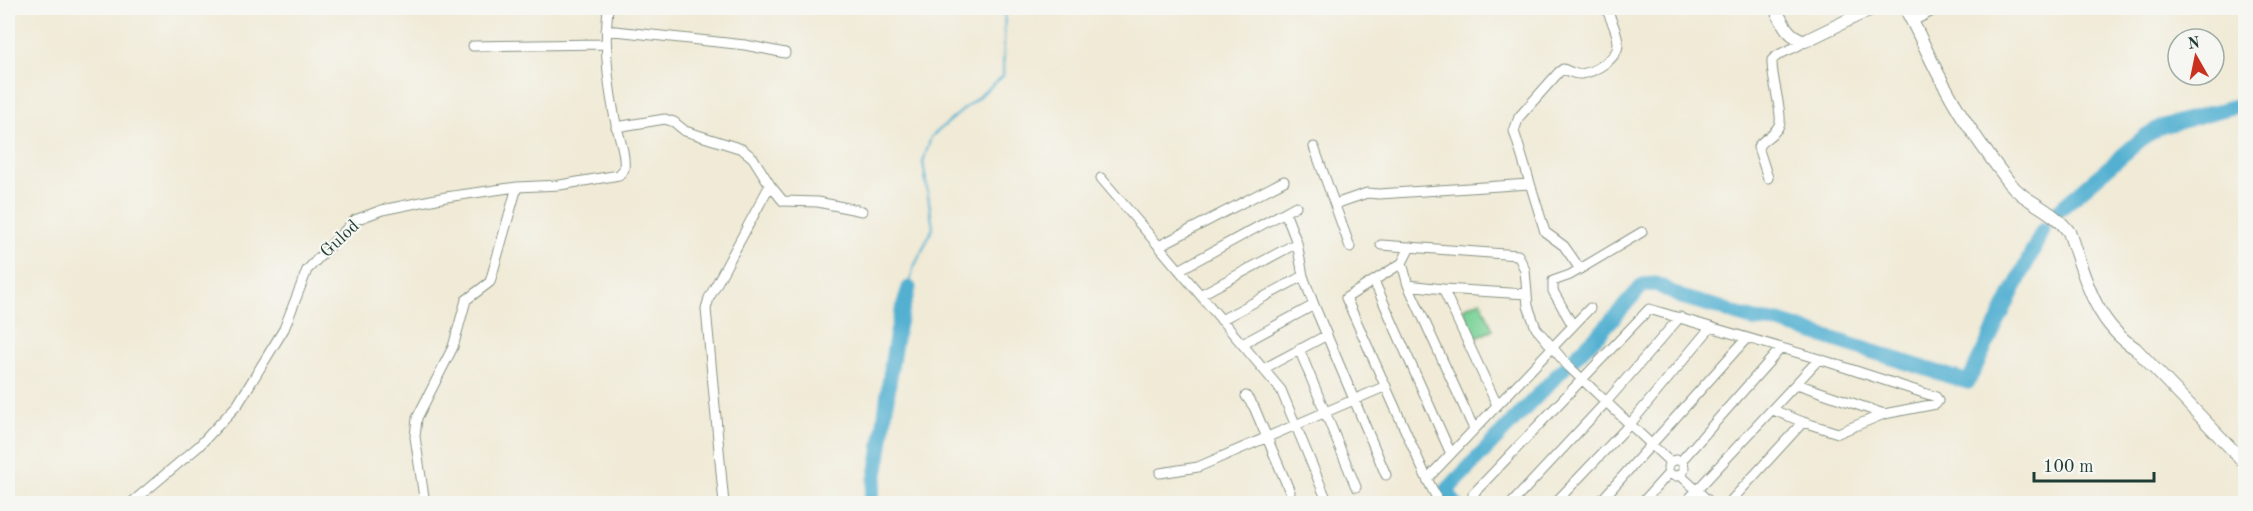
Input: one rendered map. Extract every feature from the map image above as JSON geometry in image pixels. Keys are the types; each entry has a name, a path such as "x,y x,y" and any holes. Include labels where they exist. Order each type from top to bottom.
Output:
{"street":[{"path":"608,8 605,44 607,77 616,127 666,119 674,122 684,131 742,149 753,158 783,201 818,202 862,211"},
{"path":"1580,269 1564,246 1545,232 1514,130 1519,117 1559,72 1563,69 1578,74 1585,73 1617,52 1618,41 1606,8"},
{"path":"1775,8 1789,34 1805,41"},
{"path":"1768,178 1758,147 1774,132 1780,122 1772,60 1774,56 1798,47 1805,41 1874,8"},
{"path":"1905,8 1947,91 2010,183 2061,221 2069,232 2098,311 2126,343 2135,348 2246,464"},
{"path":"1913,21 1938,8"},
{"path":"606,30 745,45 785,53"},
{"path":"473,46 605,44"},
{"name":"Gulod","path":"130,504 199,446 238,404 284,329 307,270 355,220 393,208 446,197 517,187 560,185 619,174 624,169 625,158 616,127"},
{"path":"1314,147 1350,246"},
{"path":"1101,178 1281,390 1325,495"},
{"path":"1159,246 1284,181"},
{"path":"1335,204 1367,193 1529,184"},
{"path":"724,504 706,309 709,298 770,185"},
{"path":"425,504 415,437 417,418 453,347 466,300 490,282 517,187"},
{"path":"1179,270 1296,206"},
{"path":"1285,212 1297,243 1303,276 1314,305 1386,475"},
{"path":"1573,326 1551,286 1553,281 1580,269 1642,232"},
{"path":"1200,295 1297,243"},
{"path":"1381,245 1518,255 1525,270 1528,306 1536,328 1582,379 1670,462"},
{"path":"1410,247 1402,263 1346,298 1440,504"},
{"path":"1402,263 1408,285 1474,429"},
{"path":"1221,320 1303,276"},
{"path":"1374,281 1451,454"},
{"path":"1408,285 1527,294"},
{"path":"1443,289 1497,405"},
{"path":"1242,344 1314,305"},
{"path":"1427,479 1590,308"},
{"path":"1478,504 1473,494 1649,309 1819,359 1936,397 1938,401 1936,404 1884,414 1838,433 1773,410"},
{"path":"1511,504 1607,401 1680,317"},
{"path":"1554,504 1630,424 1710,328"},
{"path":"1263,369 1327,335"},
{"path":"1598,504 1746,339"},
{"path":"1681,460 1780,348"},
{"path":"1299,350 1356,487"},
{"path":"1684,504 1819,359"},
{"path":"1797,384 1884,414"},
{"path":"1160,473 1198,466 1386,386"},
{"path":"1246,396 1254,407 1290,492"},
{"path":"1728,504 1803,422"},
{"path":"1681,460 1675,459 1670,462 1667,467 1669,473 1674,476 1680,475 1712,504"},
{"path":"1680,475 1684,468 1681,460"},
{"path":"1641,504 1669,473"}],"green space":[{"path":"1481,301 1493,330 1475,338 1463,308"}],"waterway":[{"path":"909,288 913,269 933,228 923,162 931,137 1003,76 1005,8"},
{"path":"2059,210 2145,136 2160,127 2246,103"},
{"path":"1571,361 1601,332 1643,285 1656,284 1681,297 1735,314 1755,320 1779,322 1968,382 2043,230"},
{"path":"869,504 880,450 895,341 909,288"},
{"path":"1455,504 1447,490 1564,368"}]}
